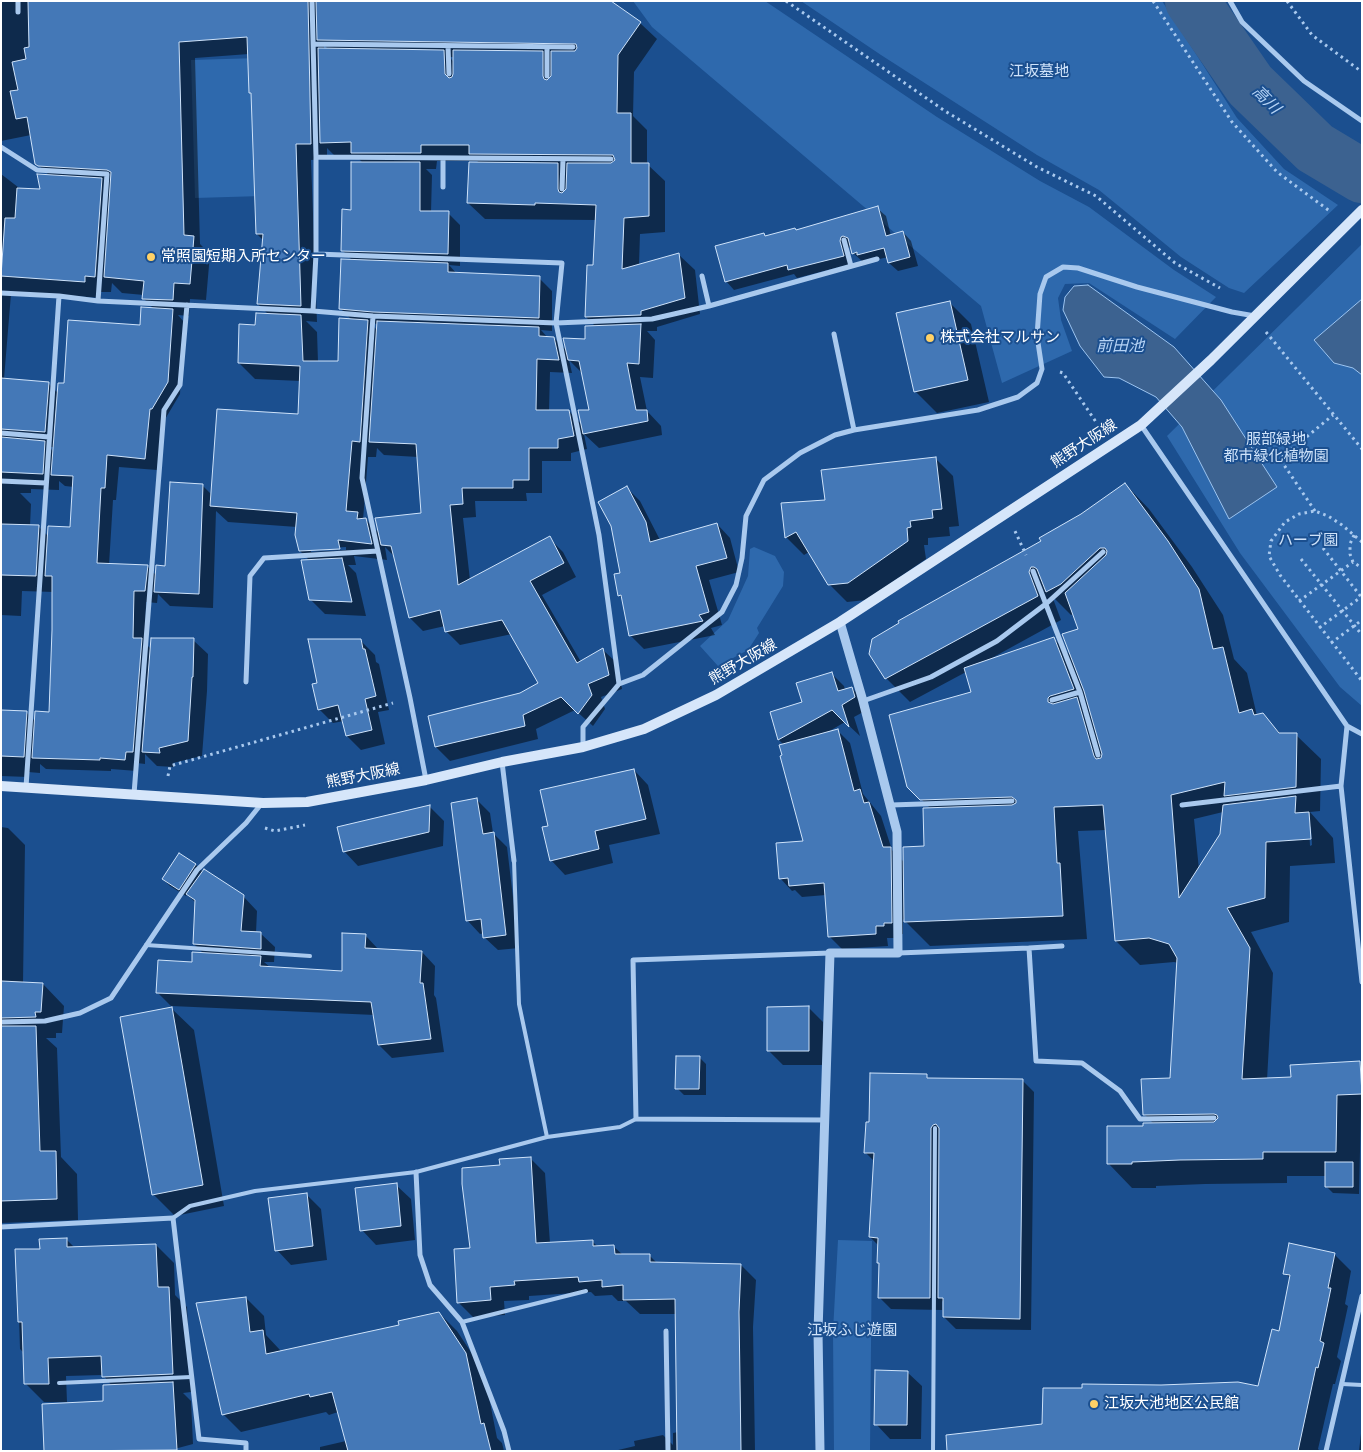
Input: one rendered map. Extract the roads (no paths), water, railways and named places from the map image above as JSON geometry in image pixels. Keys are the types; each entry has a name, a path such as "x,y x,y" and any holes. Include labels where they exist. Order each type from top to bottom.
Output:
{"main road":[{"name":"熊野大阪線","path":"1,786 263,803 307,802 426,780 502,762 583,747 644,729 716,695 840,622 1141,424 1211,360 1362,210"}],"street":[{"path":"18,1 18,12"},
{"path":"312,1 316,157 316,254 313,311"},
{"path":"1230,1 1242,22 1304,82 1362,121"},
{"path":"313,44 573,47"},
{"path":"448,46 449,74"},
{"path":"547,47 547,76"},
{"path":"1,147 36,170 107,174 98,302"},
{"path":"316,157 611,159"},
{"path":"444,158 444,187"},
{"path":"562,189 563,159"},
{"path":"844,240 851,266"},
{"path":"316,254 562,263 556,323 599,535 619,684"},
{"path":"1,293 59,296 98,302 556,323 652,319 709,306 877,259"},
{"path":"583,747 583,727 619,684 643,675 722,612 736,585 742,558 746,516 764,480 800,453 835,435 854,430 978,410 1018,397 1037,383 1042,369 1037,336 1040,294 1046,277 1063,267 1078,268 1136,287 1232,312 1256,316"},
{"path":"702,276 709,306"},
{"path":"26,787 59,296"},
{"path":"134,794 137,776 164,410 180,385 187,306"},
{"path":"373,316 362,478 426,780"},
{"path":"834,334 854,430"},
{"path":"1141,424 1347,726 1362,734"},
{"path":"1,433 49,437"},
{"path":"1,481 46,483"},
{"path":"246,682 250,576 264,558 378,552"},
{"path":"863,701 931,677 997,641 1047,604 1102,552"},
{"path":"1033,571 1080,692 1098,754"},
{"path":"840,622 863,701 897,832 898,953"},
{"path":"1052,700 1080,692"},
{"path":"1347,726 1341,786 1362,982"},
{"path":"502,762 514,861"},
{"path":"1182,805 1341,786"},
{"path":"891,805 1012,801"},
{"path":"1,1022 45,1021 80,1013 111,998 197,870 246,823 263,803"},
{"path":"825,1120 636,1119 633,960 830,953 898,953 1062,946"},
{"path":"1029,948 1036,1061 1082,1063 1120,1091 1140,1119 1214,1118"},
{"path":"820,1451 818,1332 830,953"},
{"path":"416,1172 420,1255 430,1284 462,1322 510,1451"},
{"path":"1,1227 173,1218 199,1439 246,1443 246,1451"},
{"path":"1326,1451 1362,1296"},
{"path":"666,1331 668,1451"}],"lane":[{"path":"514,861 519,1004 548,1137"},
{"path":"146,945 310,956"},
{"path":"173,1218 190,1206 255,1191 416,1172 548,1137 620,1127 636,1119"},
{"path":"933,1451 935,1128"},
{"path":"462,1322 586,1291"},
{"path":"59,1383 191,1378"},
{"path":"1342,1384 1362,1385"}],"water":[{"name":"前田池","path":"1088,285 1174,347 1221,400 1277,487 1229,519 1182,427 1156,397 1119,378 1104,377 1080,346 1063,310 1065,297 1074,286"},
{"path":"1362,299 1362,375 1353,368 1334,363 1314,340"}],"waterway":[{"name":"高川","path":"1192,1 1250,85 1315,148 1362,176"}],"place":[{"name":"常照園短期入所センター","path":"151,257"},
{"name":"株式会社マルサン","path":"930,338"},
{"name":"江坂大池地区公民館","path":"1094,1404"}],"park label":[{"name":"江坂墓地","path":"1039,72"},
{"name":"服部緑地 都市緑化植物園","path":"1276,448"},
{"name":"ハーブ園","path":"1308,541"},
{"name":"江坂ふじ遊園","path":"852,1331"}]}
